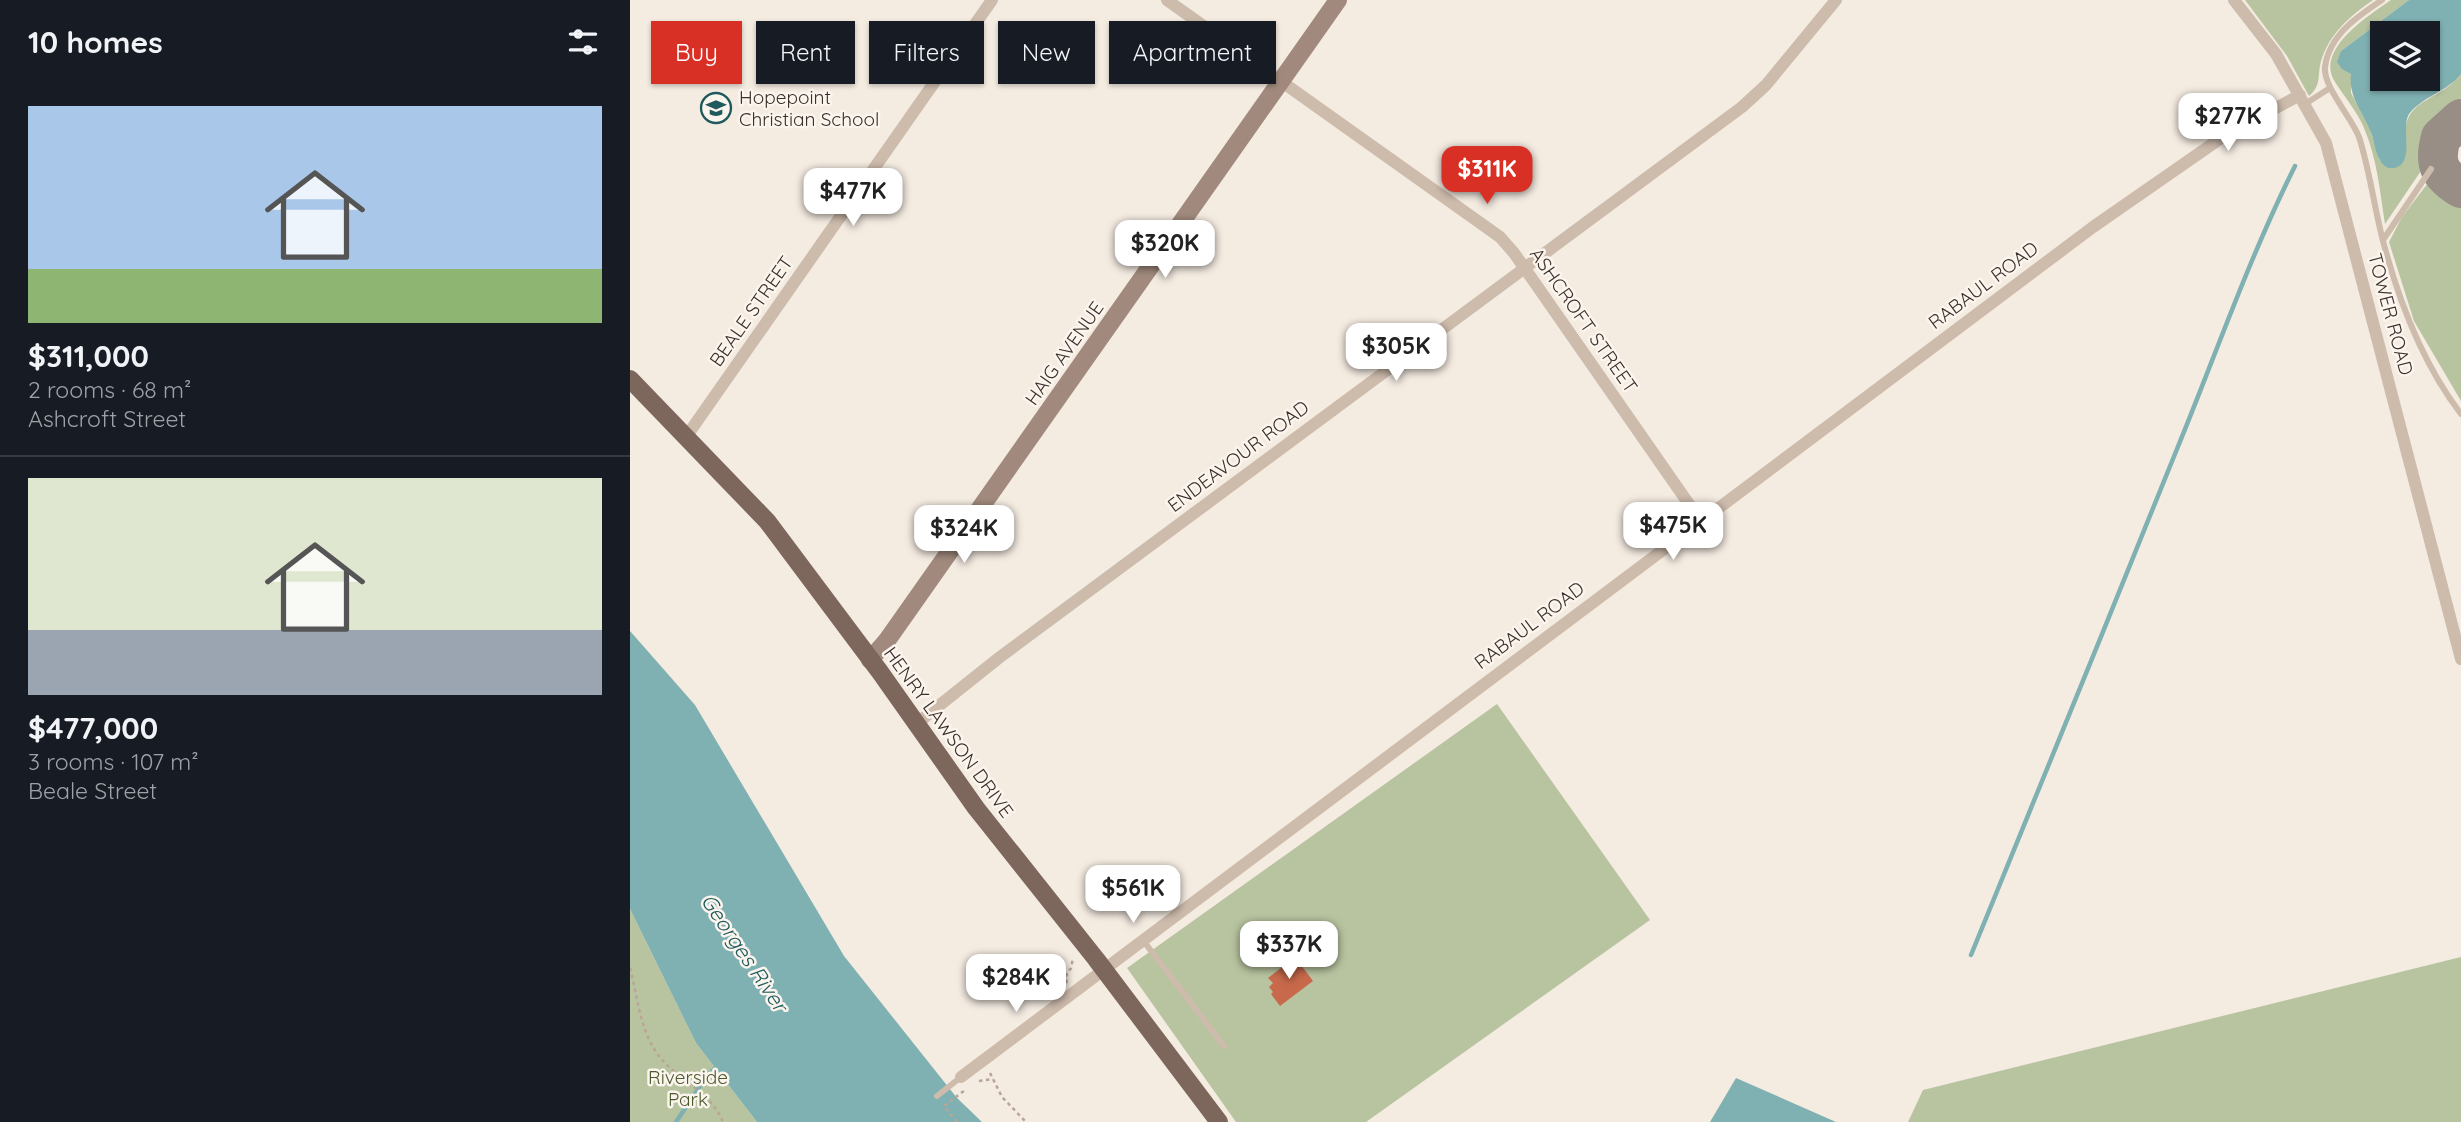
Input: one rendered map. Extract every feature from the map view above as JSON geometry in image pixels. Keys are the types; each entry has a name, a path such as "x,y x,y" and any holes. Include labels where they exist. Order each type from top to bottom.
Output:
{"main road":[{"name":"HAIG AVENUE","path":"870,660 888,639 1338,0"},
{"name":"HENRY LAWSON DRIVE","path":"630,379 767,521 976,808 1219,1122"}],"street":[{"name":"BEALE STREET","path":"686,437 992,0"},
{"name":"ASHCROFT STREET","path":"1167,0 1507,244 1700,520"},
{"name":"ENDEAVOUR ROAD","path":"916,724 1011,649 1755,96 1836,0"},
{"name":"TOWER ROAD","path":"2234,0 2276,54 2326,143 2461,659"},
{"name":"RABAUL ROAD","path":"961,1077 2093,227 2224,136 2302,100"}],"lane":[{"path":"2382,0 2345,27 2334,43 2325,65 2327,82 2346,109 2358,135 2383,240 2409,324 2461,414"},
{"path":"2302,100 2330,88"},
{"path":"2383,240 2431,169"},
{"path":"1142,939 1224,1046"},
{"path":"937,1096 961,1077"}],"path":[{"path":"1067,951 1073,958 1065,977 1071,992"},
{"path":"630,968 642,1020 653,1048 673,1070 708,1098 723,1122"},
{"path":"982,1062 1002,1097 1026,1122"},
{"path":"946,1108 957,1122"}],"green space":[{"path":"2245,0 2373,0 2348,19 2335,34 2321,61 2317,84 2309,96 2287,56"},
{"path":"2391,0 2409,0 2381,21 2370,21 2370,29 2341,51 2347,71 2351,74 2351,93 2370,129 2380,161 2406,148 2405,131 2413,110 2461,74 2461,107 2440,121 2430,132 2427,162 2385,224 2378,175 2368,139 2330,70 2338,46 2370,15"},
{"path":"2431,179 2436,185 2461,199 2461,401 2414,321 2389,242 2402,217"},
{"path":"1497,704 1650,920 1366,1122 1236,1122 1127,968"},
{"name":"Riverside Park","path":"630,909 696,1043 757,1122 630,1122"},
{"path":"2461,957 2461,1122 1908,1122 1923,1090"}],"water":[{"path":"2409,0 2461,0 2461,74 2440,91 2440,21 2381,21"},
{"path":"2370,29 2370,91 2440,91 2409,114 2406,153 2401,165 2389,168 2381,162 2372,135 2354,98 2351,74 2337,62 2341,51"},
{"name":"Georges River","path":"630,631 695,705 844,956 957,1098 982,1122 757,1122 696,1043 630,909"},
{"path":"1736,1078 1836,1122 1710,1122"}],"building":[{"path":"1295,957 1313,981 1280,1006 1271,994 1273,992 1269,987 1273,983 1268,978"}],"waterway":[{"path":"1971,955 2248,271 2295,166"},
{"path":"676,1122 706,1077 720,1064"}],"taxiway":[{"path":"2461,119 2441,137 2438,154 2443,173 2461,188"}],"place":[{"name":"Hopepoint Christian School","path":"716,108"}]}
